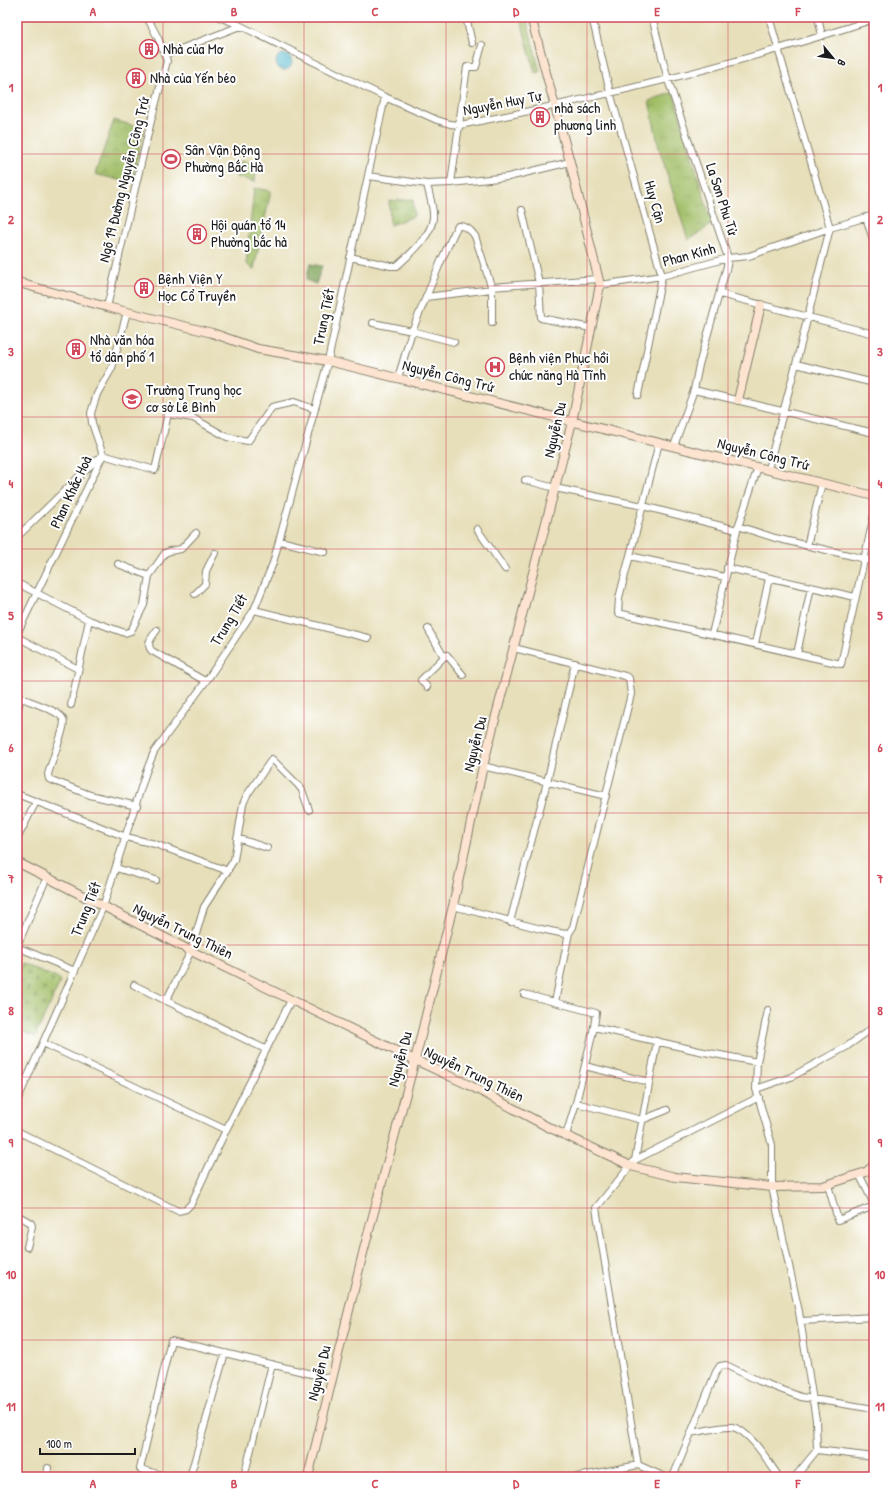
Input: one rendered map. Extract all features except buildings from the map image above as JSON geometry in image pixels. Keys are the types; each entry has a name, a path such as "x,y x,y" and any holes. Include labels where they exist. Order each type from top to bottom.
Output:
{"main road":[{"name":"Nguyễn Du","path":"308,1477 364,1249 415,1060 453,906 483,766 572,422 599,282 570,162 531,17"},
{"name":"Nguyễn Công Trứ","path":"17,281 26,285 106,307 212,332 258,349 328,361 874,496"},
{"path":"738,400 761,305"},
{"name":"Nguyễn Trung Thiên","path":"17,862 191,951 471,1086 566,1135 633,1163 675,1177 772,1187 828,1185 866,1172 874,1165"}],"street":[{"path":"147,17 165,56 240,26"},
{"name":"Nguyễn Huy Tự","path":"219,17 437,120 460,125 555,107 610,92 668,80 874,20"},
{"path":"466,17 472,44"},
{"name":"Huy Cận","path":"592,17 610,92 662,276 638,395"},
{"name":"La Sơn Phu Tử","path":"652,17 668,80 728,258 720,294 699,365 694,390 674,446"},
{"path":"768,470 830,228 769,17"},
{"path":"818,17 822,36"},
{"path":"451,183 467,67 476,67 482,45"},
{"name":"Ngõ 19 Đường Nguyễn Công Trứ","path":"106,307 167,61 165,56"},
{"name":"Trung Tiết","path":"17,1101 103,907 137,806 146,772 154,752 254,610 273,563 328,361 385,96"},
{"path":"368,176 427,184 451,183 508,177 570,162"},
{"path":"350,257 397,266 421,241 431,224 432,211 427,184"},
{"path":"522,210 539,283 541,318 591,328"},
{"name":"Phan Kính","path":"426,296 539,283 599,282 662,276 728,258 749,256 830,228 874,215"},
{"path":"866,217 874,243"},
{"path":"398,378 412,331 426,296 455,231 460,226 471,230 475,236 492,288 492,323"},
{"path":"720,294 874,334"},
{"name":"Phan Khắc Hoà","path":"17,636 103,455 92,423 91,413 97,394 112,368 127,312"},
{"path":"373,323 454,342"},
{"path":"796,364 874,383"},
{"path":"694,390 874,433"},
{"path":"17,537 103,455 155,470 168,414 193,418 227,436 248,441 272,407 294,402 314,409"},
{"path":"659,443 619,598 618,613 841,664 874,515"},
{"path":"712,634 738,528 758,467"},
{"path":"525,480 555,488 643,506 738,528 807,546 874,561"},
{"path":"807,546 822,483"},
{"path":"478,529 505,569"},
{"path":"88,620 125,633 131,631 144,605 149,576 165,553 181,549 196,533"},
{"path":"280,541 325,552"},
{"path":"195,594 205,584 206,571 215,553"},
{"path":"630,556 725,577"},
{"path":"118,564 149,576"},
{"path":"727,568 855,597"},
{"path":"755,644 769,578"},
{"path":"17,583 105,628"},
{"path":"797,654 811,587"},
{"path":"254,610 368,638"},
{"path":"71,705 88,620"},
{"path":"428,629 444,656 447,655 463,675"},
{"path":"157,630 148,644 149,648 205,681"},
{"path":"17,636 78,669"},
{"path":"514,648 629,678 631,697 573,927 569,933 555,1002"},
{"path":"427,687 421,680 444,656"},
{"path":"510,922 547,782 574,663"},
{"path":"17,711 19,697 57,713 64,720 62,732 47,775 49,779 90,795 137,806"},
{"path":"166,1001 191,951 204,907 234,860 243,804 272,759 302,790 309,810"},
{"path":"483,766 606,796"},
{"path":"17,794 126,838 155,844 228,871"},
{"path":"17,839 36,802"},
{"path":"237,838 267,848"},
{"path":"116,868 156,880"},
{"path":"46,877 17,946 75,971"},
{"path":"453,906 541,930 565,934 569,933"},
{"path":"134,985 265,1049"},
{"path":"524,994 596,1013 576,1103 566,1135"},
{"path":"17,1131 180,1211 186,1209 191,1204 265,1049 291,1000"},
{"path":"768,1010 757,1062 756,1088 772,1145 772,1187 800,1321 816,1420 817,1450 795,1477"},
{"path":"594,1027 657,1040 699,1051 757,1062"},
{"path":"756,1088 791,1077 846,1047 874,1027"},
{"path":"633,1163 657,1040"},
{"path":"43,1043 226,1130"},
{"path":"585,1066 649,1082"},
{"path":"638,1465 596,1208 633,1163 759,1097"},
{"path":"576,1103 642,1120 667,1110"},
{"path":"828,1185 838,1220 874,1205 859,1174"},
{"path":"17,1215 32,1223 27,1247"},
{"path":"800,1321 874,1317"},
{"path":"138,1477 171,1340 332,1379"},
{"path":"190,1477 225,1353"},
{"path":"244,1477 272,1364"},
{"path":"673,1477 716,1372 720,1366 723,1365 805,1398 874,1409"},
{"path":"692,1433 731,1427 741,1431 748,1437 779,1477"},
{"path":"817,1450 874,1457"},
{"path":"577,1477 589,1476 638,1465 665,1477"},
{"path":"47,1477 48,1468"},
{"path":"140,1469 169,1477"}],"green space":[{"path":"520,17 526,17 540,72 535,73"},
{"path":"673,92 712,224 688,240 659,148 649,101"},
{"path":"114,120 144,129 131,183 95,174"},
{"path":"244,161 257,165 255,182 236,177 236,164"},
{"path":"254,188 271,191 254,269 246,264"},
{"path":"413,199 414,216 390,225 389,201"},
{"path":"310,264 322,266 316,284 306,280"},
{"path":"21,963 61,980 35,1037 17,1029 17,971"}],"water":[{"path":"284,54 290,56 292,62 290,68 284,70 278,68 276,62 278,56"}],"place":[{"name":"Nhà của Mơ","path":"149,49"},
{"name":"Nhà của Yến béo","path":"136,78"},
{"name":"nhà sách phương linh","path":"540,117"},
{"name":"Sân Vận Động Phường Bắc Hà","path":"171,159"},
{"name":"Hội quán tổ 14 Phường bắc hà","path":"197,234"},
{"name":"Bệnh Viện Y Học Cổ Truyền","path":"144,288"},
{"name":"Nhà văn hóa tổ dân phố 1","path":"76,349"},
{"name":"Bệnh viện Phục hồi chức năng Hà Tĩnh","path":"495,367"},
{"name":"Trường Trung học cơ sở Lê Bình","path":"132,399"}]}
